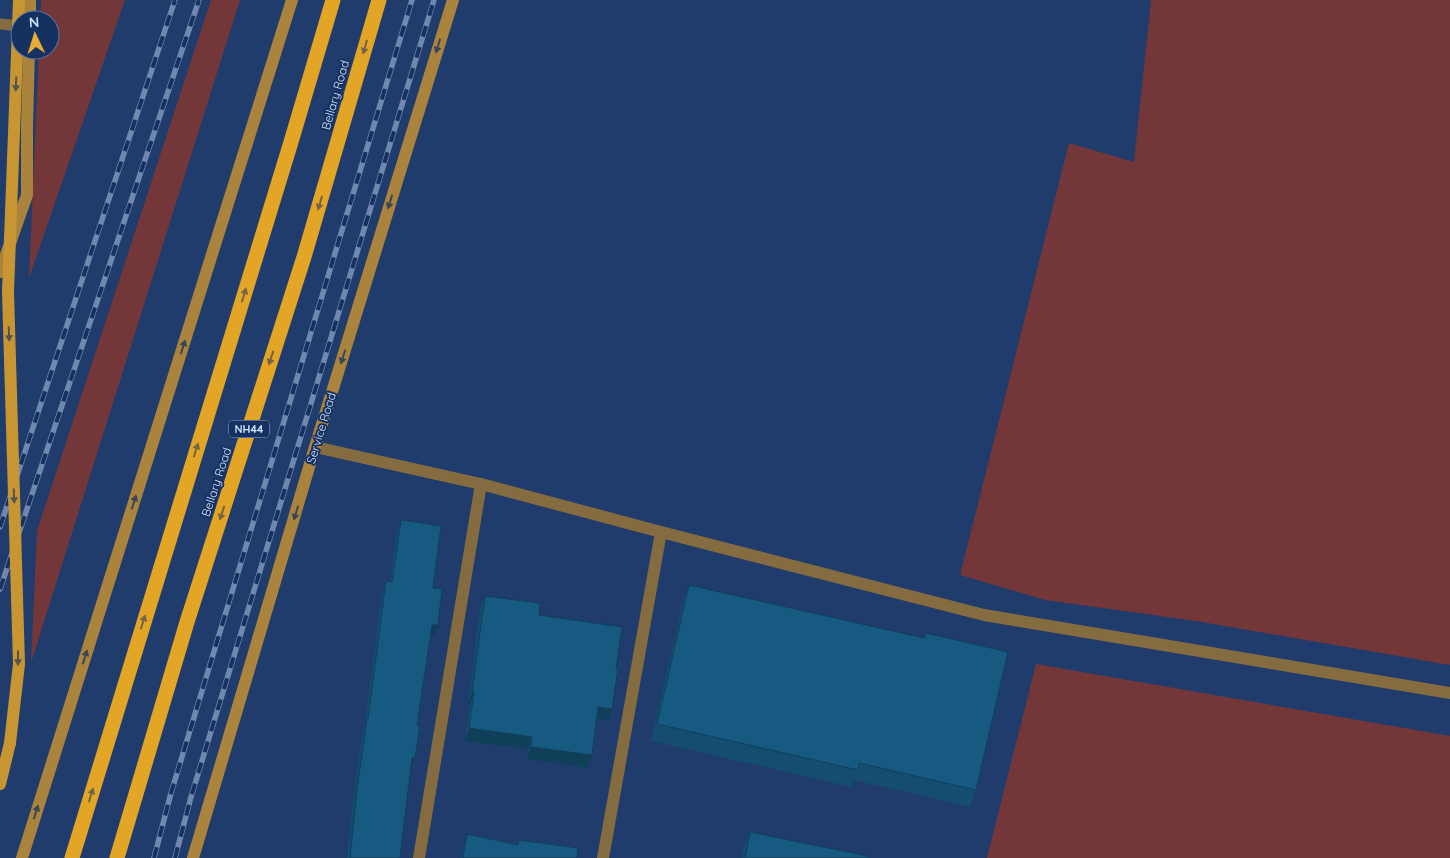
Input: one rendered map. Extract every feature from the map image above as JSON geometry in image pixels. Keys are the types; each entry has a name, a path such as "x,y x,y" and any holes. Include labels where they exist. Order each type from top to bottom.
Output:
{"highway":[{"path":"72,858 333,0"},
{"name":"Bellary Road","path":"117,858 190,613 304,257 379,0"}],"main road":[{"path":"0,784 10,743 19,664 8,292 19,0"},
{"path":"22,858 292,0"},
{"path":"441,0 448,16"},
{"name":"Service Road","path":"193,858 315,447 453,0"},
{"path":"0,272 27,194 29,60"}],"street":[{"path":"315,447 481,484 984,615 1450,693"},
{"path":"419,858 481,484"},
{"path":"603,858 661,532"}],"shaded area":[{"path":"41,0 125,0 29,278 39,60 60,60 60,10 40,10"},
{"path":"211,0 240,0 31,663 37,531"},
{"path":"1151,0 1450,0 1450,665 1196,621 1045,600 960,575 1069,143 1134,162"},
{"path":"1036,664 1450,736 1450,858 987,858"}],"building":[{"path":"401,520 441,526 433,588 442,589 438,625 432,625 417,726 420,726 415,758 412,758 400,858 350,858 357,789 386,581 392,582"},
{"path":"689,585 924,638 926,633 1008,652 976,790 859,763 858,770 657,724"},
{"path":"485,596 540,603 539,615 622,627 612,709 598,707 592,755 531,747 532,737 469,728"},
{"path":"750,832 868,856 868,858 745,858"},
{"path":"467,834 518,845 519,840 578,848 577,858 463,858"}],"railway":[{"path":"0,527 175,0"},
{"path":"0,589 199,0"},
{"path":"154,858 171,793 412,0"},
{"path":"175,858 191,797 434,0"}]}
